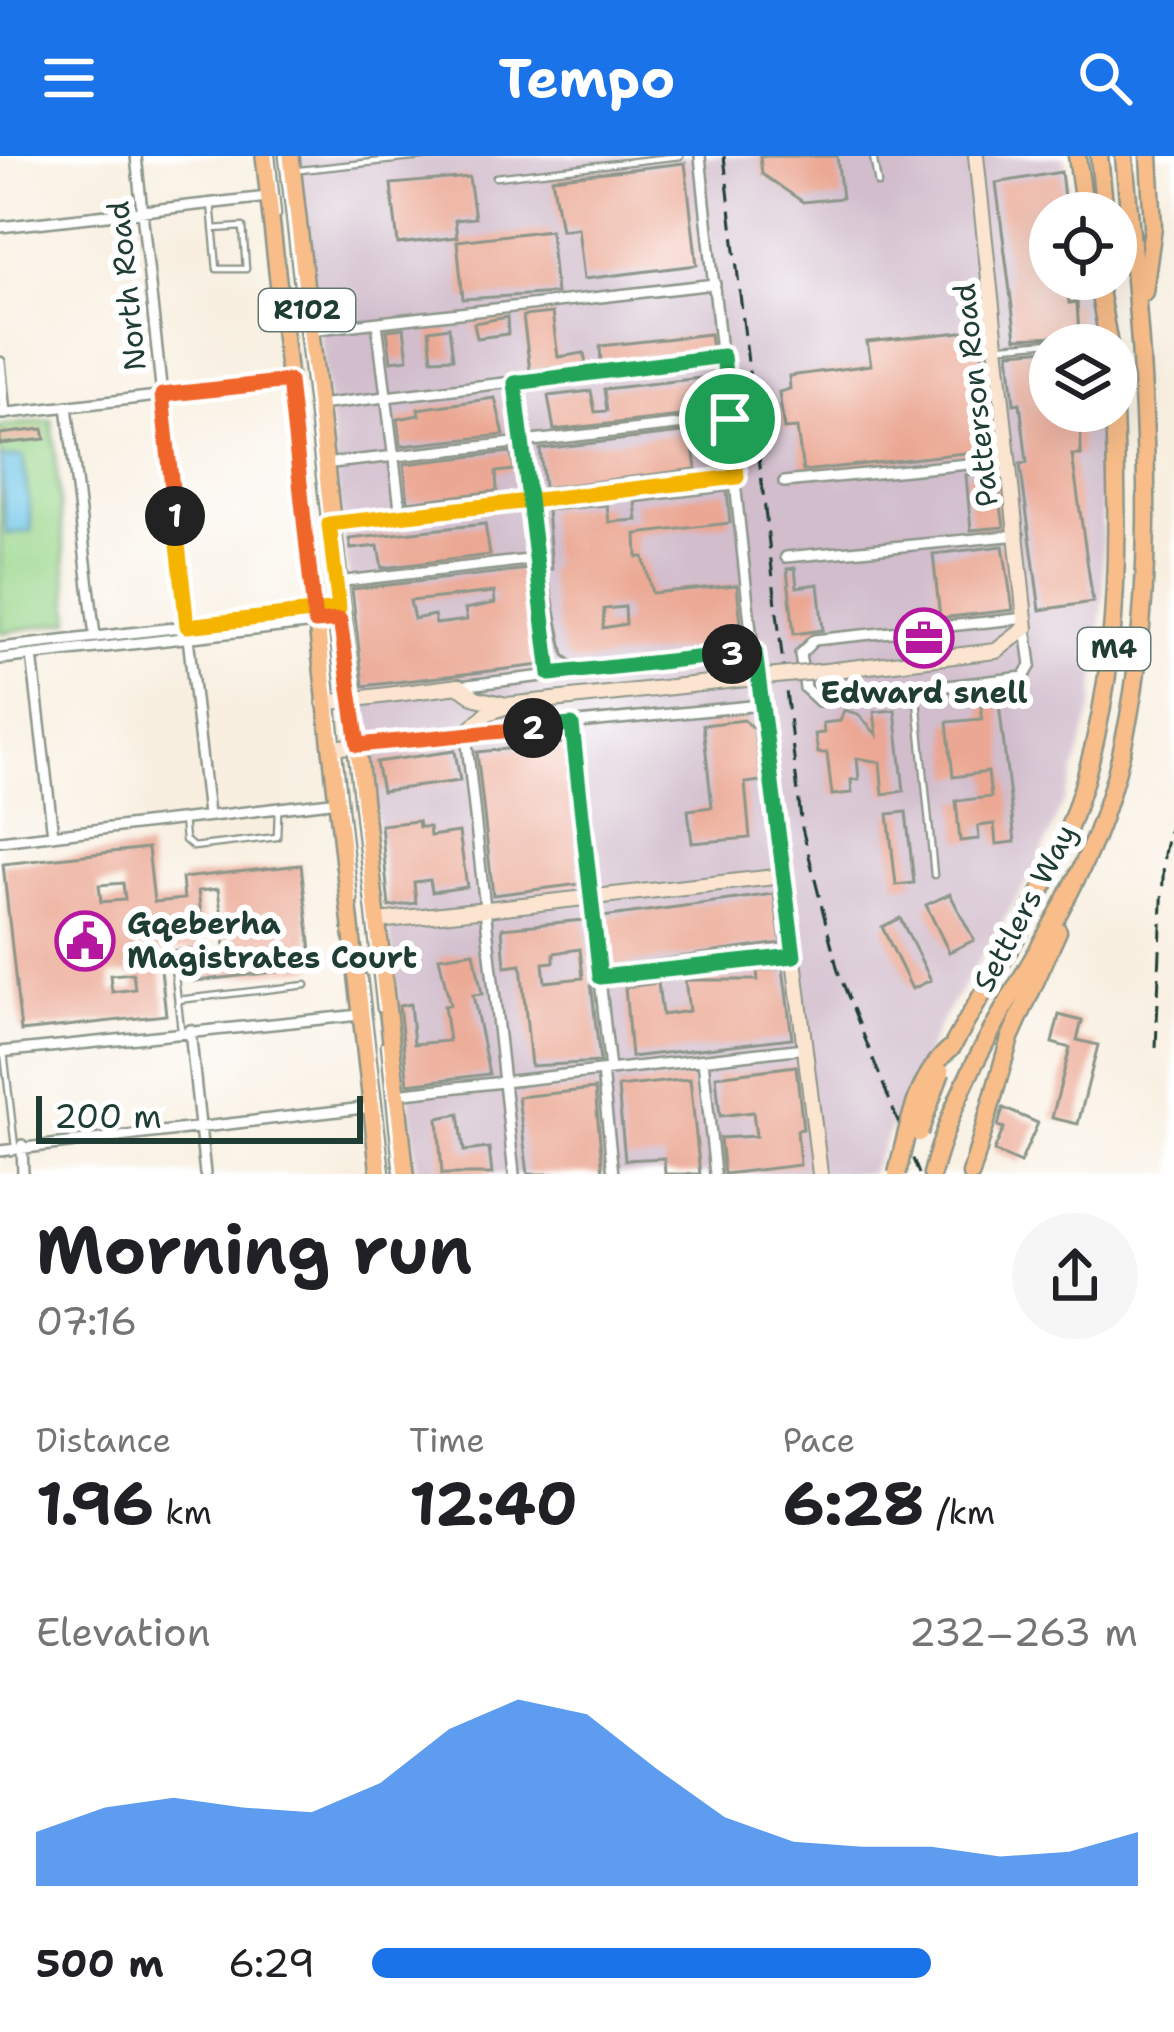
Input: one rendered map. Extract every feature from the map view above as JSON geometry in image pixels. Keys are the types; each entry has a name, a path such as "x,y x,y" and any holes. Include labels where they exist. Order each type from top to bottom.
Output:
{"highway":[{"path":"1077,156 1082,192"},
{"path":"1100,156 1103,192"},
{"name":"Settlers Way","path":"932,1174 968,1072 1074,885 1118,774 1139,664 1144,596 1140,321 1124,156"},
{"path":"1140,321 1153,226 1149,156"},
{"name":"Settlers Way","path":"907,1174 952,1047 1049,876 1087,782 1110,682 1118,555 1115,432"},
{"path":"970,1174 1002,1061 1074,885"},
{"path":"885,1174 937,1060 952,1047"},
{"path":"897,1174 916,1102"}],"main road":[{"name":"R102","path":"268,156 268,197 289,381 345,746 378,921 401,1174"},
{"name":"R102","path":"289,161 336,582 327,615 345,746 338,801 383,1174"}],"street":[{"name":"North Road","path":"136,156 208,815"},
{"path":"700,156 761,705 820,1174"},
{"name":"Patterson Road","path":"976,156 1026,623"},
{"path":"0,227 268,197"},
{"path":"310,330 715,284"},
{"path":"377,323 401,516"},
{"path":"316,405 723,356"},
{"path":"0,362 3,414 289,381"},
{"path":"515,383 550,674"},
{"path":"68,406 95,636"},
{"path":"323,464 730,419"},
{"path":"784,482 1009,460"},
{"path":"329,524 737,477"},
{"path":"786,556 1019,535"},
{"path":"336,582 537,559"},
{"path":"0,659 327,615"},
{"path":"466,734 486,714 507,705 996,651 1026,623"},
{"path":"1026,623 1031,665 1024,677 819,701 802,680 802,648 814,640 1026,623"},
{"path":"0,648 95,636 187,632"},
{"path":"339,701 755,651"},
{"path":"32,655 53,835"},
{"path":"459,686 476,698 507,705"},
{"path":"345,746 761,705"},
{"path":"572,725 600,977 614,1174"},
{"path":"466,734 514,1174"},
{"path":"0,841 338,801"},
{"path":"378,921 784,876"},
{"path":"600,977 794,956"},
{"path":"2,1052 361,1015"},
{"path":"186,1030 206,1174"},
{"path":"397,1094 805,1048"},
{"path":"703,1060 715,1174"},
{"path":"0,1150 372,1106"},
{"path":"19,1146 23,1174"}],"lane":[{"path":"268,156 327,615"},
{"path":"327,615 289,161 431,156"},
{"path":"496,177 680,156"},
{"path":"873,156 878,184"},
{"path":"211,203 213,230 218,271 246,269 243,227 213,230"},
{"path":"997,347 1029,344"},
{"path":"916,689 934,875"},
{"path":"345,746 383,1174"},
{"path":"345,746 401,1174"},
{"path":"183,819 185,840 193,848 234,844 277,837 278,808"},
{"path":"173,958 186,1030"},
{"path":"178,1000 307,985"},
{"path":"2,1052 19,1146"}],"shaded area":[{"path":"299,156 1064,156 1070,192 1029,192 1029,300 1086,300 1090,324 1029,324 1029,432 1100,432 1104,592 1093,705 1072,781 1036,868 938,1027 870,1174 418,1174"}],"green space":[{"path":"52,420 71,621 0,633 0,426"}],"water":[{"path":"23,456 32,531 6,534 0,458"}],"building":[{"path":"760,156 837,156 842,198 803,202 762,174"},
{"path":"685,163 697,265 584,279 578,228 561,230 552,178"},
{"path":"1061,172 1063,192 1029,192 1029,300 1077,302 1078,324 1029,324 1029,337 1016,338 996,183"},
{"path":"469,177 475,218 455,220 457,237 398,244 391,184"},
{"path":"550,230 556,293 463,299 457,241"},
{"path":"552,313 558,357 584,353 586,364 530,371 523,316"},
{"path":"507,317 508,334 477,338 474,323"},
{"path":"449,327 453,358 432,359 429,330"},
{"path":"404,328 408,359 391,361 387,330"},
{"path":"980,330 992,450 803,471 797,428 784,429 779,392 790,389 789,376 871,365 867,342"},
{"path":"710,334 712,349 601,362 600,346"},
{"path":"1029,351 1029,432 1080,432 1081,455 1072,455 1093,602 1040,610 1020,464 1027,463 1020,403 1014,404 1009,352"},
{"path":"701,378 708,413 554,430 548,396 591,391 595,412 607,411 604,389"},
{"path":"495,398 504,435 401,446 398,419 419,415 418,409"},
{"path":"43,429 45,439 0,444 0,434"},
{"path":"691,432 696,469 544,488 540,449"},
{"path":"511,452 514,470 496,472 497,491 408,502 404,464"},
{"path":"996,471 1004,527 971,530 966,475"},
{"path":"727,491 730,523 636,534 637,557 643,557 652,593 737,585 743,643 574,663 564,655 547,570 552,569 547,510 607,505 609,522 637,520 635,502","holes":["625,607 626,624 603,628 604,609"]},
{"path":"485,524 490,555 382,568 378,546 351,549 349,539"},
{"path":"1003,546 1013,610 940,618 933,554"},
{"path":"795,568 797,587 818,584 823,630 794,634 787,569"},
{"path":"529,569 541,665 363,686 352,589","holes":["494,592 495,603 465,609 467,620 436,624 434,615 414,619 410,601"]},
{"path":"999,703 1015,842 996,844 994,824 978,826 979,839 960,841 956,801 991,797 988,772 953,777 947,722 982,719 981,705"},
{"path":"844,710 858,714 877,735 874,712 895,710 904,791 883,794 880,762 857,758 859,779 851,780 852,793 832,795 827,753 818,753 815,734 824,733 823,723 840,721"},
{"path":"744,720 754,729 761,781 745,783 750,838 692,843 688,810 712,807 703,725"},
{"path":"565,743 580,884 493,895 477,752"},
{"path":"455,751 460,781 382,791 376,762"},
{"path":"906,812 914,883 896,885 888,814"},
{"path":"418,821 419,827 429,827 430,836 459,832 467,887 432,892 430,880 414,882 416,903 389,907 381,825"},
{"name":"Gqeberha Magistrates Court","path":"148,848 154,902 184,899 182,878 301,865 313,968 194,981 190,949 159,952 166,1015 21,1031 3,864","holes":["123,883 125,900 101,902 99,885","218,889 222,919 202,922 198,891","223,931 227,962 206,965 203,933","133,973 135,989 112,992 110,975"]},
{"path":"774,894 781,943 608,967 602,917"},
{"path":"950,894 974,940 949,952 926,905"},
{"path":"900,918 931,980 912,989 882,927"},
{"path":"584,920 600,1062 531,1066 521,965 505,967 502,928","holes":["580,949 583,978 545,982 543,963 554,962 554,953"]},
{"path":"474,952 482,994 473,995 489,1074 408,1084 399,1006 410,1004 414,1044 449,1041 444,1006 450,1005 439,957"},
{"path":"783,968 792,1038 631,1057 625,987 658,983 662,1015 689,1011 685,980 758,980 757,971"},
{"path":"1059,1015 1082,1021 1077,1040 1098,1045 1078,1124 1052,1118 1070,1048 1052,1043"},
{"path":"796,1066 803,1129 797,1130 800,1165 724,1174 720,1138 756,1136 753,1112 720,1116 716,1076"},
{"path":"690,1079 700,1174 665,1174 664,1158 625,1160 618,1087"},
{"path":"595,1089 603,1174 528,1174 518,1097"},
{"path":"1003,1108 1038,1123 1020,1163 994,1151 1004,1128 998,1126"},
{"path":"459,1114 464,1151 489,1148 492,1174 442,1174 438,1118"}],"railway":[{"path":"724,156 802,828 838,971 919,1174"},
{"path":"1156,1048 1164,854 1174,806"}],"place":[{"name":"Edward snell","path":"924,638"},
{"name":"Gqeberha Magistrates Court","path":"85,941"}],"route":[{"path":"730,419 723,356 515,383 530,501 550,674 755,651 794,956 600,977 572,725 358,745 340,620 315,622 314,611 313,599 289,381 162,395 187,626 314,611 339,609 329,524 401,516 530,501 737,477 730,419"}]}
